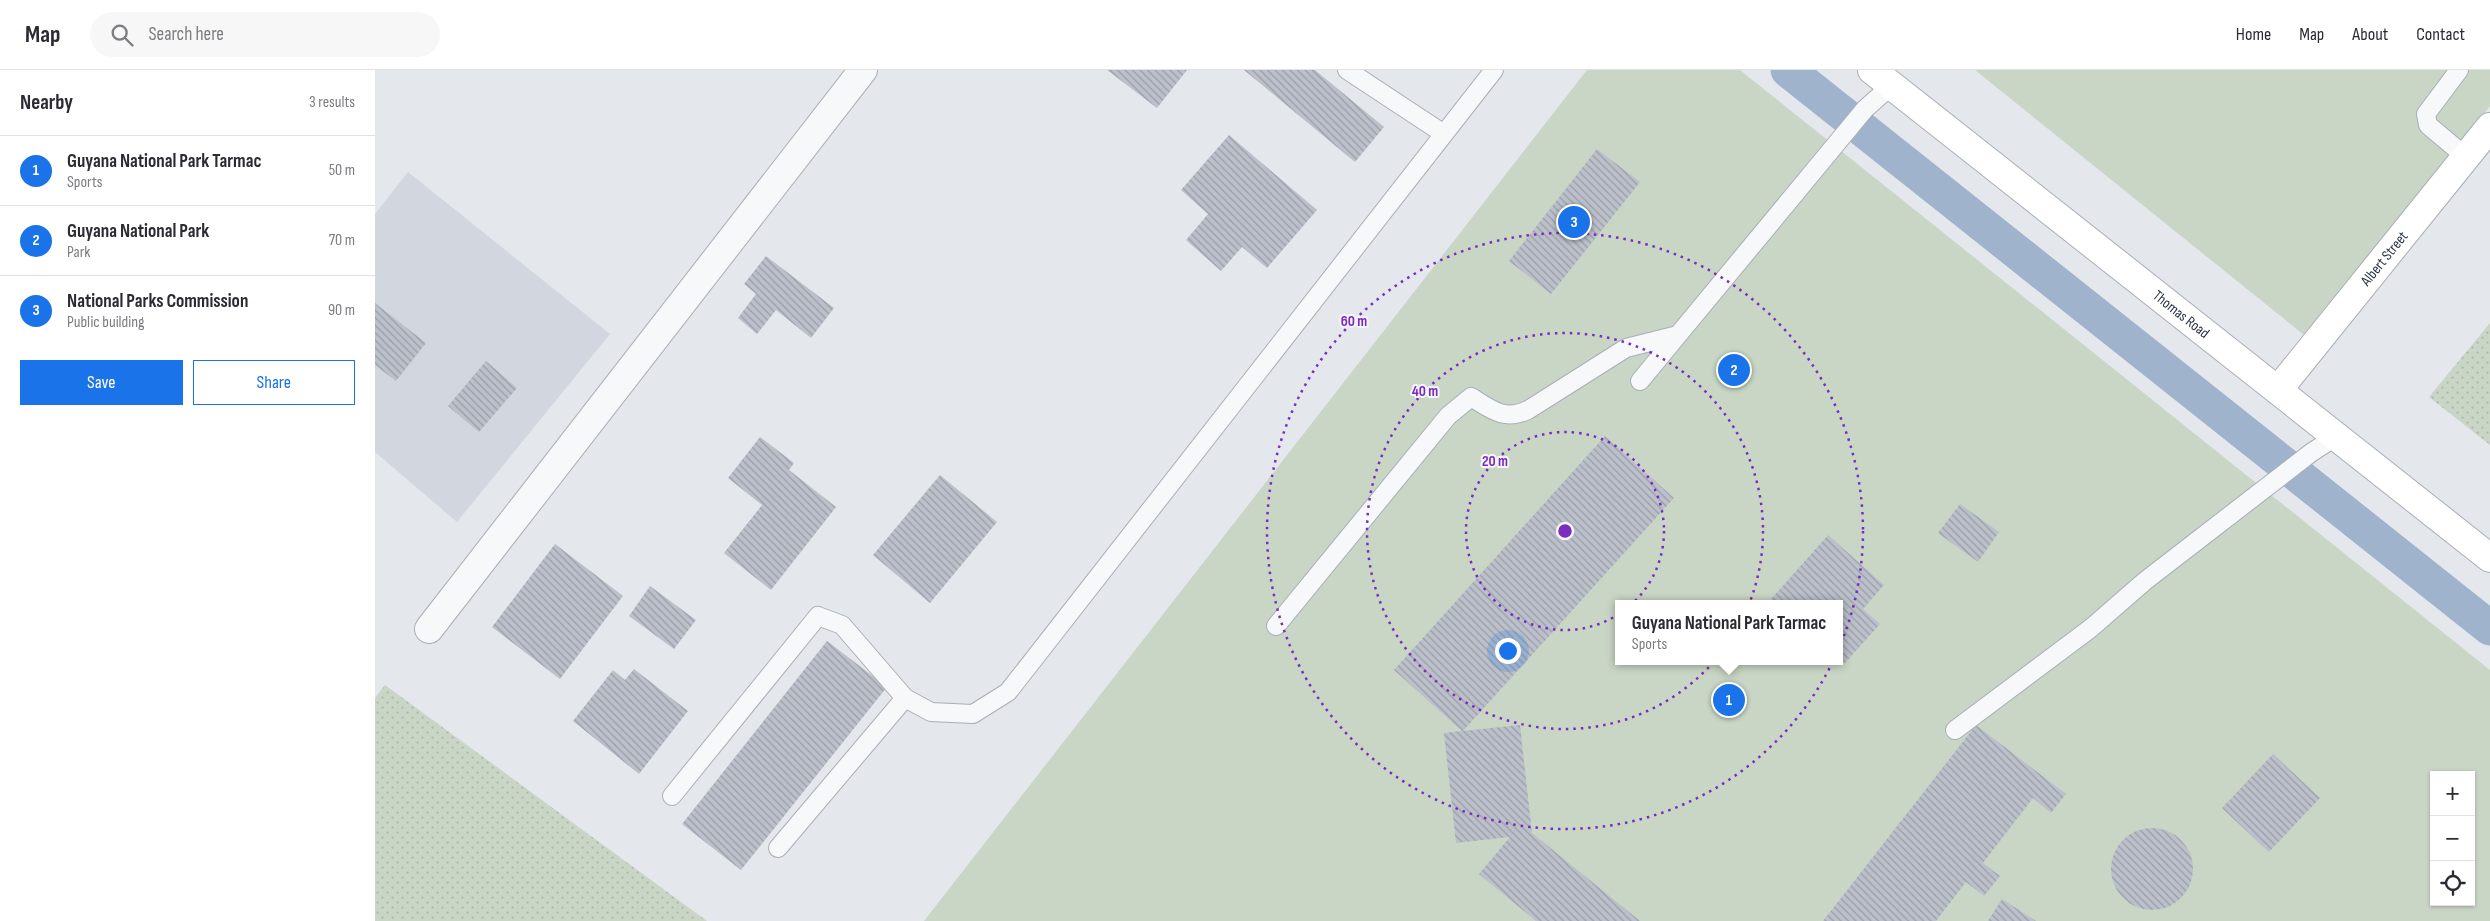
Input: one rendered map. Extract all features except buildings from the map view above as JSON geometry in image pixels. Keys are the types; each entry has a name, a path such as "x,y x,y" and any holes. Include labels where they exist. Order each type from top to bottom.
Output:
{"street":[{"path":"429,629 863,70"},
{"name":"Thomas Road","path":"1882,78 2490,558"},
{"name":"Albert Street","path":"2278,390 2490,127"}],"lane":[{"path":"1347,70 1445,134"},
{"path":"672,796 818,616 842,625 905,698 931,712 973,714 1008,692 1494,70"},
{"path":"2459,70 2426,114 2426,121 2428,125 2466,157"},
{"path":"1640,381 1851,127 1865,109 1882,78"},
{"path":"1275,626 1448,416 1471,397 1495,412 1515,416 1528,410 1626,348 1678,335"},
{"path":"1955,730 2091,628 2145,581 2312,452 2337,436"},
{"path":"778,848 905,698"}],"shaded area":[{"path":"408,172 610,334 457,522 375,452 375,214"}],"green space":[{"path":"1587,70 1740,70 2490,670 2490,921 924,921"},
{"path":"1975,70 2490,70 2490,106 2304,335"},
{"path":"2490,323 2490,445 2429,397"},
{"path":"385,685 707,921 375,921 375,698"}],"waterway":[{"path":"1788,70 2490,628"}],"place":[{"name":"National Parks Commission","path":"1574,222"},
{"name":"Guyana National Park","path":"1734,370"},
{"name":"Guyana National Park Tarmac","path":"1729,700"}]}
